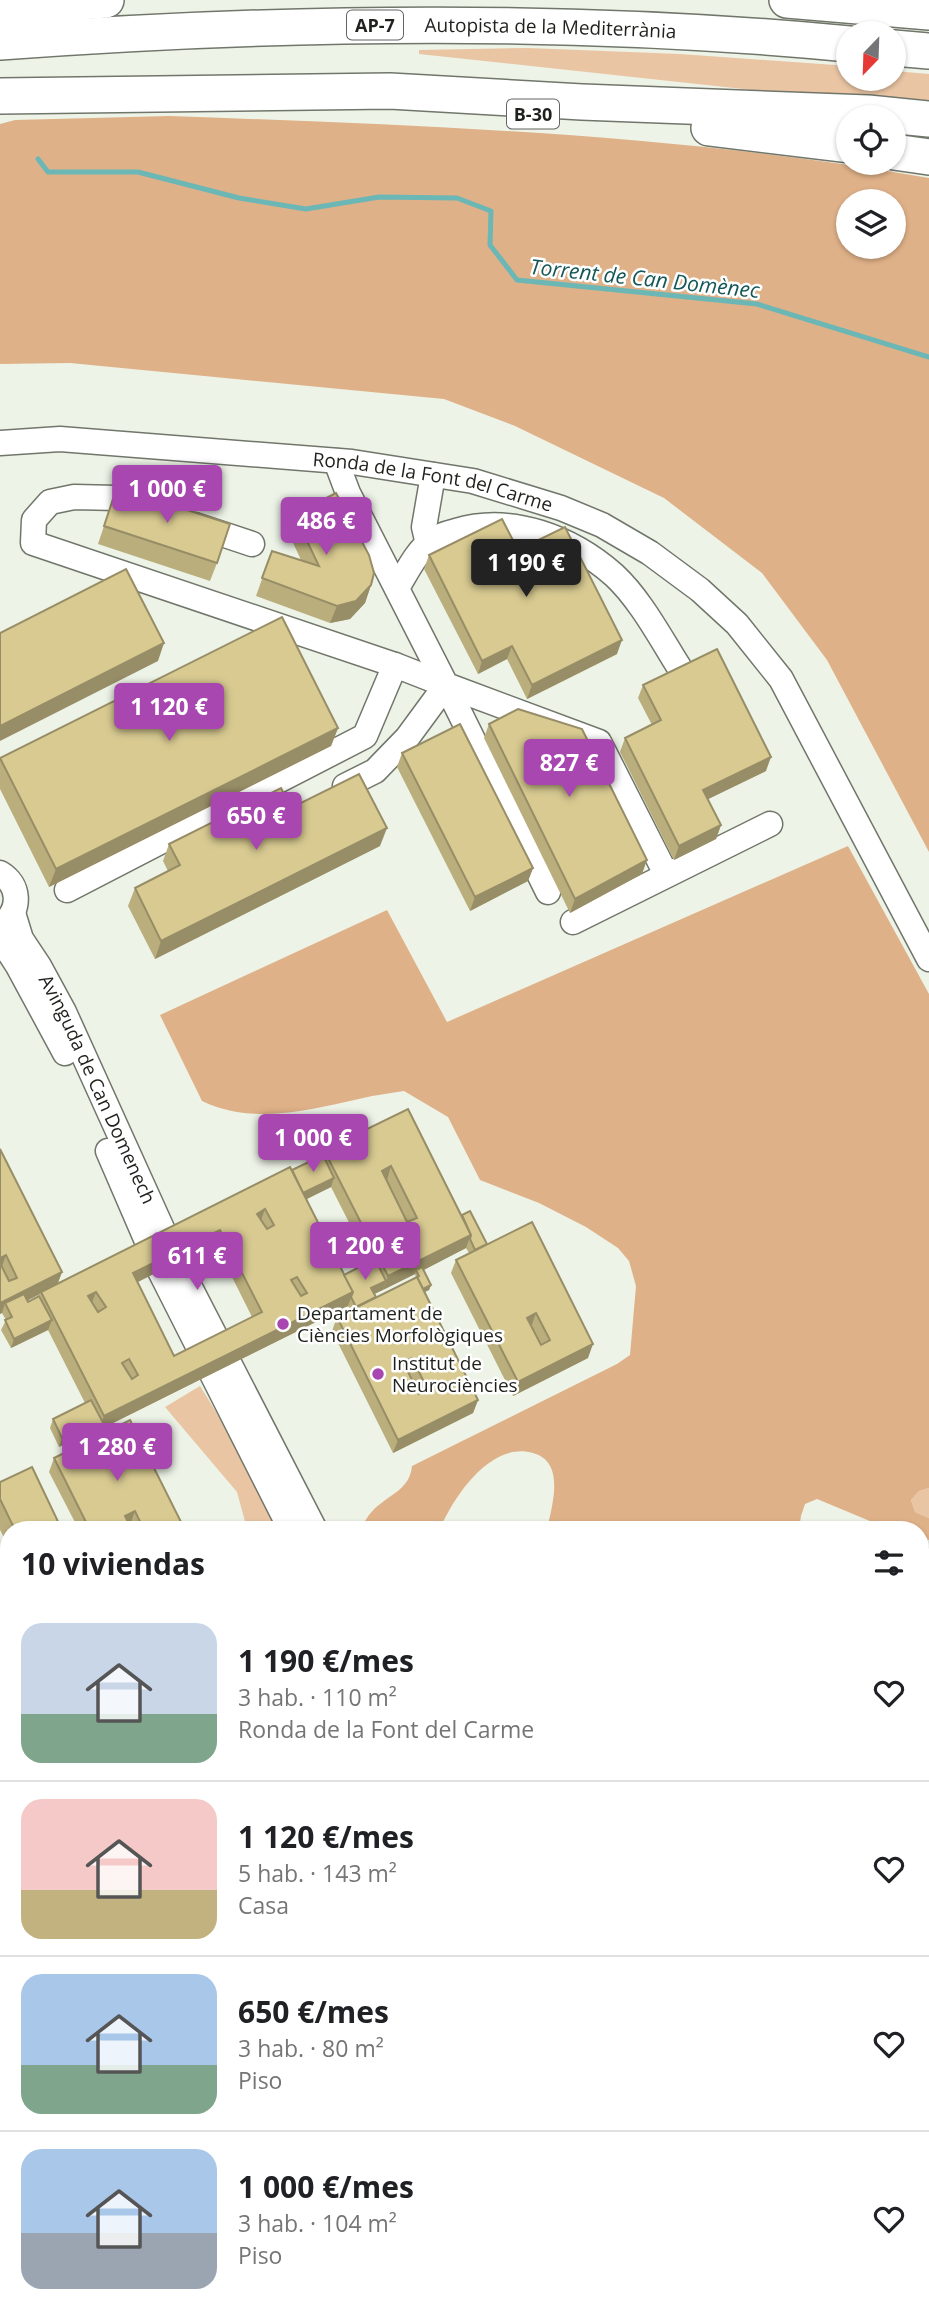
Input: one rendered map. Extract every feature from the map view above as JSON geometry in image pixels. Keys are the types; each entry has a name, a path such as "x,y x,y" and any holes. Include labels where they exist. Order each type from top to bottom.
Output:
{"highway":[{"path":"0,8 106,0"},
{"path":"787,0 929,12"},
{"name":"Autopista de la Mediterrània","path":"0,42 211,29 419,25 661,31 836,43"},
{"path":"906,49 929,51"},
{"path":"217,94 390,91 607,104 868,113 929,119"},
{"name":"B-30","path":"0,96 93,93 217,94 643,121 836,143"},
{"path":"906,154 929,158"}],"street":[{"name":"Ronda de la Font del Carme","path":"0,443 60,439 336,461 473,481 561,508 602,525 650,553 700,590 737,624 781,679 929,959"},
{"path":"336,461 348,492 548,892"},
{"path":"428,544 424,527 433,475"},
{"path":"252,544 117,498 74,497 50,502 34,520 33,543 395,665 598,742 666,874"},
{"path":"397,588 417,555 438,536 472,526 530,529 578,548 615,576 649,619 679,667"},
{"path":"98,586 123,574"},
{"path":"251,638 275,625"},
{"path":"67,890 365,736 395,665"},
{"path":"345,786 375,771 407,738 446,685"},
{"path":"573,922 770,824"},
{"name":"Avinguda de Can Domenech","path":"0,873 10,881 15,890 16,900 7,920 39,966 64,1012 179,1266 310,1521"},
{"name":"Avinguda de Can Domenech","path":"0,938 61,1043 159,1269 286,1521"}],"shaded area":[{"path":"528,48 680,54 836,65 836,91 906,91 906,72 929,74 929,109 419,54 419,50"},
{"path":"169,116 455,128 645,141 740,151 836,163 836,175 906,174 929,178 929,852 827,660 762,573 664,498 515,426 444,399 70,363 0,364 0,124 15,120"},
{"path":"848,846 929,994 929,1488 919,1491 911,1500 915,1512 929,1518 929,1521 870,1521 817,1499 805,1504 800,1521 549,1521 554,1486 550,1465 533,1453 518,1451 503,1455 476,1474 444,1521 366,1521 374,1509 404,1485 412,1466 617,1364 630,1355 636,1286 629,1261 618,1248 586,1227 539,1203 480,1180 448,1117 404,1091 287,1113 244,1113 202,1101 160,1015 387,910 447,1022"},
{"path":"200,1386 221,1420 272,1521 245,1521 237,1492 165,1407"},
{"path":"929,1488 929,1518 915,1512 911,1500 919,1491"}],"building":[{"path":"117,487 230,524 217,563 104,526"},
{"path":"336,493 369,555 374,573 371,585 356,601 337,606 262,578 272,551 319,566 294,514"},
{"path":"502,519 518,550 565,527 622,640 532,685 512,646 482,661 429,555"},
{"path":"126,569 164,643 0,726 0,633"},
{"path":"282,617 338,728 56,869 0,758"},
{"path":"717,649 771,757 703,790 721,825 679,846 625,738 661,720 643,685"},
{"path":"518,709 582,729 647,860 575,899 489,724"},
{"path":"460,724 533,868 475,897 402,753"},
{"path":"359,774 387,828 161,941 135,888 180,865 169,844 281,788 291,808"},
{"path":"408,1109 471,1235 388,1276 324,1150","holes":["391,1166 417,1218 407,1222 382,1171"]},
{"path":"0,1149 62,1272 0,1303 0,1263 9,1281 17,1278 6,1255 0,1258"},
{"path":"323,1155 334,1178 303,1193 292,1170"},
{"path":"290,1167 353,1292 104,1416 41,1292","holes":["265,1209 274,1225 267,1229 257,1214","220,1230 262,1312 174,1356 133,1273","297,1277 307,1293 301,1296 291,1280","96,1292 106,1307 98,1312 88,1296","129,1359 138,1375 132,1379 122,1363"]},
{"path":"470,1211 487,1244 475,1250 462,1215"},
{"path":"532,1222 593,1344 518,1382 456,1260","holes":["536,1313 550,1340 541,1345 527,1318"]},
{"path":"375,1259 386,1281 371,1288 376,1297 356,1307 351,1297 353,1292 344,1275"},
{"path":"422,1267 431,1285 423,1289 416,1270"},
{"name":"Institut de Neurociències","path":"417,1277 478,1400 398,1440 337,1317","holes":["412,1358 428,1390 419,1394 403,1362"]},
{"path":"24,1294 28,1302 39,1296 52,1320 14,1339 5,1320 12,1317 5,1303"},
{"path":"91,1400 108,1432 86,1442 80,1429 62,1438 53,1419"},
{"path":"130,1420 180,1521 140,1521 135,1511 125,1516 128,1521 86,1521 54,1458"},
{"path":"32,1467 58,1521 11,1521 0,1499 0,1482"}],"waterway":[{"name":"Torrent de Can Domènec","path":"38,159 48,172 138,172 239,198 306,209 379,197 457,198 491,211 490,245 517,280 757,304 929,357"}],"place":[{"name":"Departament de Ciències Morfològiques","path":"283,1324"},
{"name":"Institut de Neurociències","path":"378,1374"}]}
